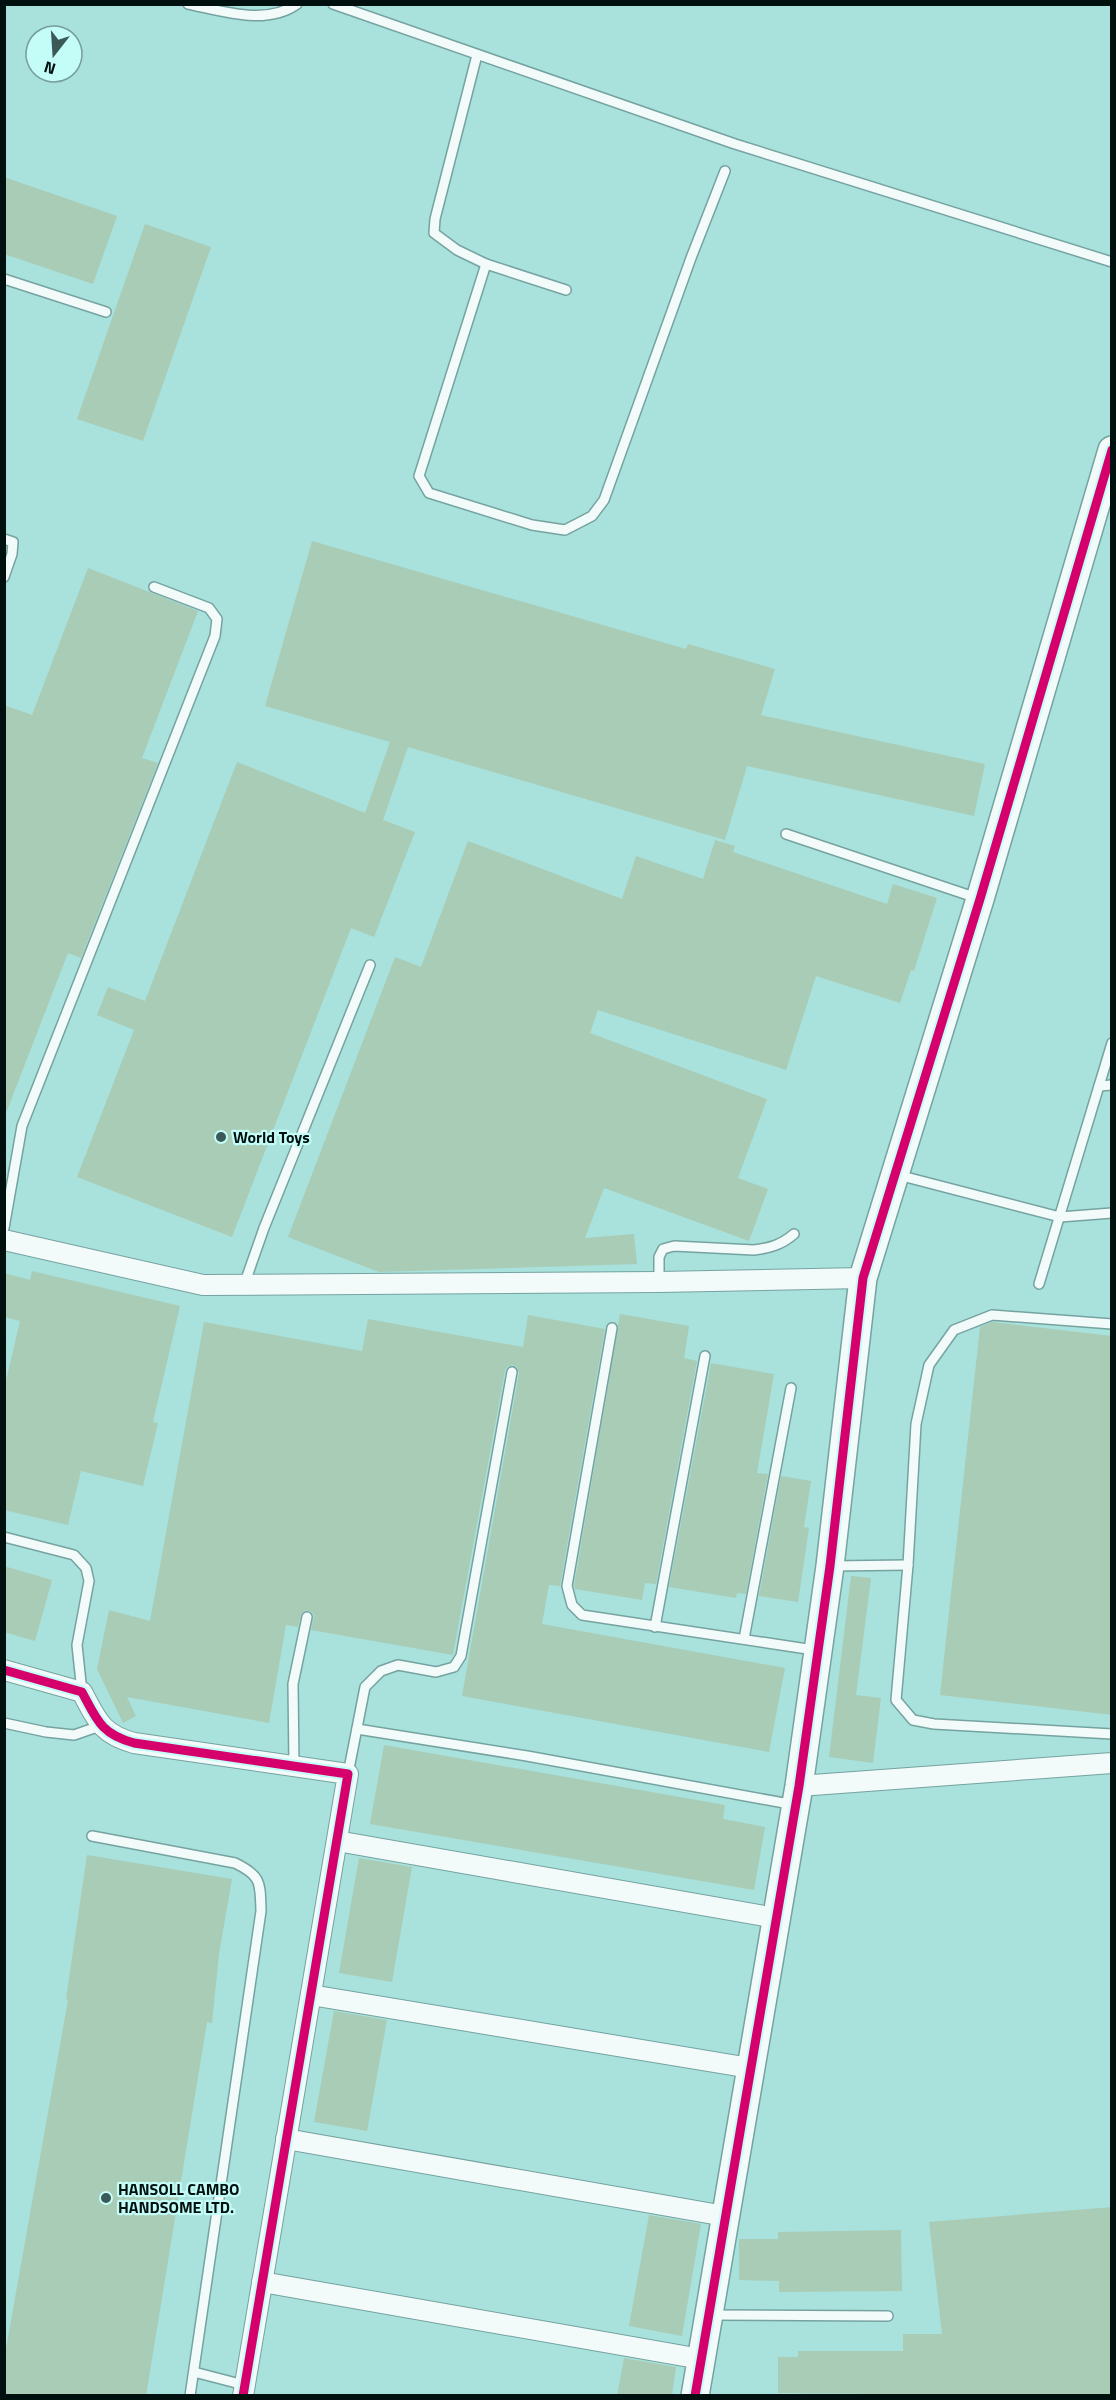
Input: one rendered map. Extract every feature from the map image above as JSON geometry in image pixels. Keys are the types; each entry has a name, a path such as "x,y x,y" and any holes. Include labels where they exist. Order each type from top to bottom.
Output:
{"street":[{"path":"695,2396 797,1796 830,1566 863,1278 980,899 1112,450"},
{"path":"4,1240 203,1285 659,1282 863,1278"},
{"path":"4,1670 82,1692 100,1726 116,1738 134,1743 348,1774 244,2390"},
{"path":"797,1796 1112,1763"},
{"path":"337,1841 776,1918"},
{"path":"310,1995 750,2068"},
{"path":"286,2139 725,2217"},
{"path":"262,2282 701,2359"}],"lane":[{"path":"188,4 265,17 288,11 297,4"},
{"path":"333,4 735,144 1112,262"},
{"path":"477,55 435,219 434,233 457,250 486,264 566,290"},
{"path":"486,264 419,476 429,493 532,525 565,530 592,516 604,500 724,171"},
{"path":"4,279 106,312"},
{"path":"4,539 14,542 4,577"},
{"path":"4,1228 22,1126 215,636 217,619 209,608 154,587"},
{"path":"786,834 980,899"},
{"path":"244,1285 264,1228 370,965"},
{"path":"1040,1284 1112,1043"},
{"path":"1099,1086 1112,1085"},
{"path":"896,1174 1060,1217 1112,1213"},
{"path":"659,1282 659,1257 663,1249 675,1246 761,1249 783,1244 794,1234"},
{"path":"1112,1324 992,1315 954,1330 929,1365 916,1424 908,1565 896,1700 913,1720 934,1724 1112,1734"},
{"path":"612,1328 567,1586 572,1605 582,1615 817,1650"},
{"path":"655,1627 705,1356"},
{"path":"348,1774 365,1687 381,1671 398,1665 436,1672 454,1667 461,1656 512,1372"},
{"path":"744,1639 791,1388"},
{"path":"4,1538 74,1554 86,1568 89,1581 77,1645 82,1692"},
{"path":"830,1566 908,1565"},
{"path":"294,1765 293,1684 307,1617"},
{"path":"4,1723 74,1735 100,1726"},
{"path":"357,1729 797,1796"},
{"path":"92,1836 235,1863 256,1875 260,1885 261,1911 190,2396"},
{"path":"709,2315 888,2316"},
{"path":"194,2372 244,2390"}],"building":[{"path":"4,177 117,216 93,284 4,254"},
{"path":"145,224 211,247 143,441 77,419"},
{"path":"312,541 686,649 688,644 775,669 761,715 985,764 974,816 747,766 725,840 408,747 383,820 415,832 374,937 351,928 232,1237 77,1177 134,1030 97,1015 108,987 145,1001 237,762 365,813 390,742 265,706"},
{"path":"88,568 198,611 142,758 158,763 81,958 68,953 6,1113 4,705 32,715"},
{"path":"715,840 735,846 733,852 887,904 893,884 937,898 914,971 911,970 900,1003 816,976 786,1070 598,1010 590,1033 767,1099 738,1178 768,1189 749,1241 604,1188 585,1238 634,1234 637,1264 379,1272 288,1237 395,957 421,967 468,841 622,899 636,856 703,879"},
{"path":"32,1271 180,1306 153,1422 158,1423 143,1486 81,1471 68,1525 4,1510 4,1389 20,1321 4,1317 4,1273 30,1280"},
{"path":"620,1314 689,1326 684,1358 697,1361 656,1584 645,1583 642,1600 575,1589 574,1586"},
{"path":"528,1315 605,1329 560,1586 549,1585 542,1624 785,1668 769,1752 462,1696 519,1373 517,1367 513,1365 507,1367 505,1371 453,1655 311,1630 314,1615 305,1610 298,1627 286,1625 269,1723 127,1697 136,1716 123,1723 97,1669 109,1610 150,1621 204,1322 362,1351 368,1319 523,1347"},
{"path":"992,1322 1112,1336 1112,1715 940,1695 980,1327"},
{"path":"711,1363 774,1374 757,1473 768,1474 746,1594 737,1593 736,1598 669,1587"},
{"path":"781,1476 811,1481 804,1527 809,1528 798,1602 759,1596"},
{"path":"4,1566 52,1580 35,1641 4,1632"},
{"path":"851,1576 871,1578 856,1695 881,1698 873,1763 829,1757"},
{"path":"384,1745 725,1805 723,1819 765,1827 754,1890 370,1824"},
{"name":"HANSOLL CAMBO HANDSOME LTD.","path":"87,1855 232,1879 219,1954 212,2023 207,2022 146,2396 4,2396 4,2360 68,2000 66,1999"},
{"path":"359,1858 412,1867 392,1982 339,1973"},
{"path":"334,2011 387,2020 367,2131 314,2122"},
{"path":"1112,2207 1112,2396 778,2393 778,2357 798,2357 798,2351 903,2351 903,2334 942,2334 929,2222"},
{"path":"649,2215 701,2224 682,2336 629,2326"},
{"path":"901,2230 902,2291 779,2292 779,2281 739,2280 739,2239 778,2239 778,2232"},
{"path":"624,2358 676,2367 672,2396 617,2396"}],"cycle path":[{"path":"695,2396 799,1786 830,1566 863,1278 980,899 1112,450"},
{"path":"4,1670 82,1692 101,1725 114,1735 134,1743 348,1774 243,2396"}],"place":[{"name":"World Toys","path":"221,1137"},
{"name":"HANSOLL CAMBO HANDSOME LTD.","path":"106,2198"}]}
